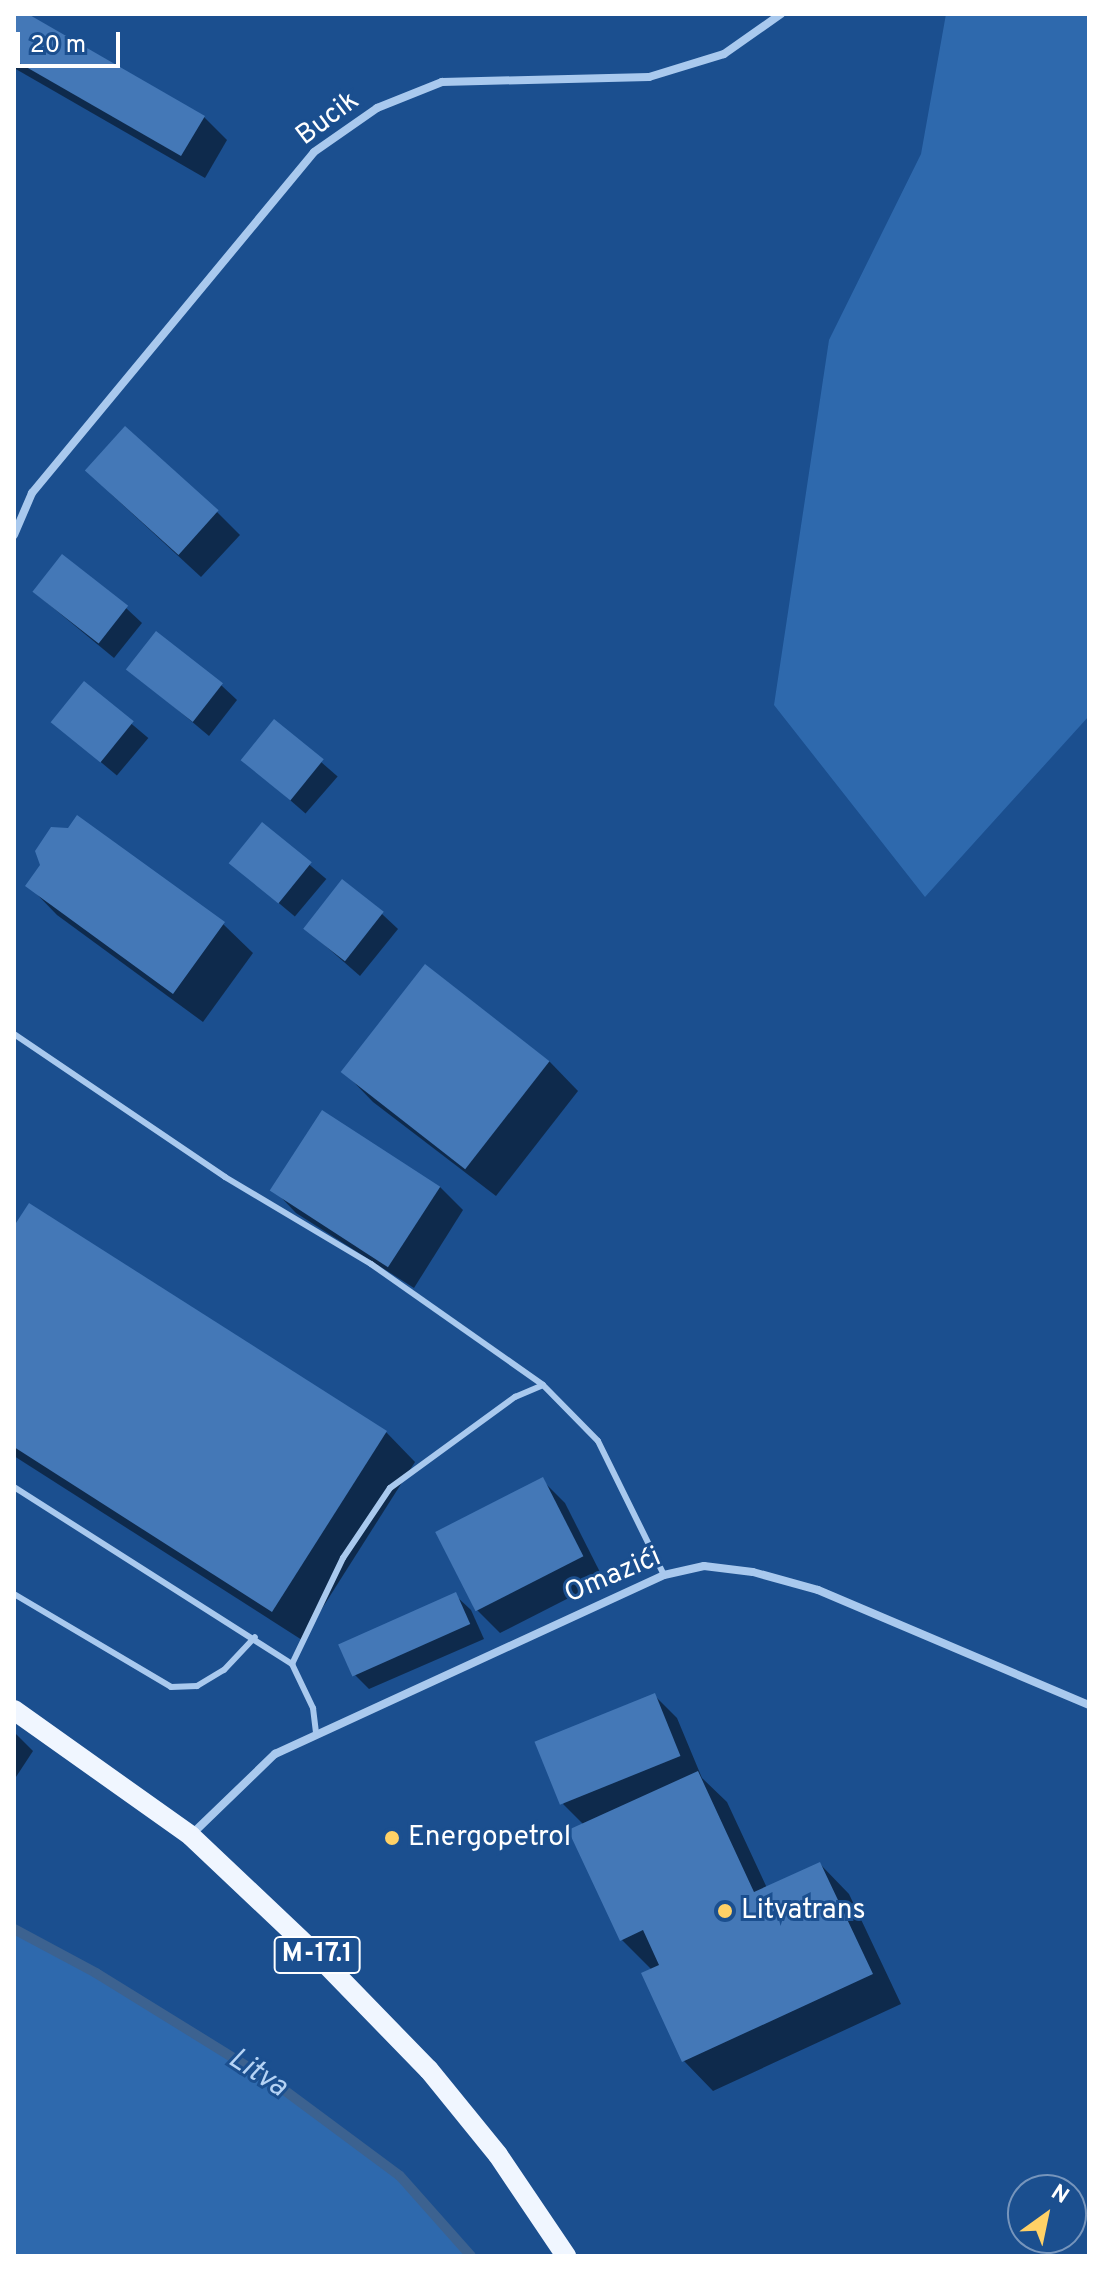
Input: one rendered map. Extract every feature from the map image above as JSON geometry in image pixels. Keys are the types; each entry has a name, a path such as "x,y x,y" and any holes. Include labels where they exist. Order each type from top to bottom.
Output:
{"main road":[{"name":"M-17.1","path":"14,1710 191,1836 429,2070 498,2155 566,2256"}],"street":[{"name":"Bucik","path":"14,535 32,493 314,152 377,108 442,82 649,77 724,54 781,14"},
{"name":"Omazići","path":"191,1836 275,1754 664,1575 704,1566 753,1572 818,1590 1089,1705"}],"lane":[{"path":"14,1034 225,1177 384,1272 543,1385 598,1441 664,1575"},
{"path":"292,1664 343,1558 390,1488 515,1397 543,1385"},
{"path":"14,1487 255,1637 292,1664 313,1708 316,1734"},
{"path":"14,1594 171,1687 197,1686 224,1670 255,1637"}],"shaded area":[{"path":"946,14 1089,14 1089,716 925,897 774,705 829,340 921,154"},
{"path":"14,1929 96,1973 276,2084 400,2176 453,2233 467,2256 14,2256"}],"building":[{"path":"14,14 28,14 205,116 181,156 14,60"},
{"path":"125,426 219,510 178,555 85,471"},
{"path":"62,554 128,606 99,644 32,592"},
{"path":"156,631 223,683 193,722 126,670"},
{"path":"84,681 134,721 100,762 51,722"},
{"path":"274,719 324,759 290,800 241,760"},
{"path":"77,815 225,922 173,994 25,886 40,865 35,851 51,827 68,828"},
{"path":"262,822 312,862 278,903 229,863"},
{"path":"342,879 384,912 345,961 303,929"},
{"path":"425,964 550,1061 465,1169 341,1072"},
{"path":"322,1110 440,1187 388,1267 270,1191"},
{"path":"29,1203 387,1431 272,1612 14,1447 14,1226"},
{"path":"543,1477 583,1556 476,1611 435,1532"},
{"path":"456,1592 470,1624 352,1676 338,1644"},
{"path":"655,1693 680,1756 560,1805 534,1742"},
{"name":"Litvatrans","path":"698,1771 754,1892 820,1862 873,1974 682,2062 641,1973 659,1965 643,1930 620,1941 568,1830"}],"waterway":[{"name":"Litva","path":"14,1929 96,1973 276,2084 400,2176 471,2256"}],"place":[{"name":"Energopetrol","path":"392,1838"},
{"name":"Litvatrans","path":"725,1911"}]}
